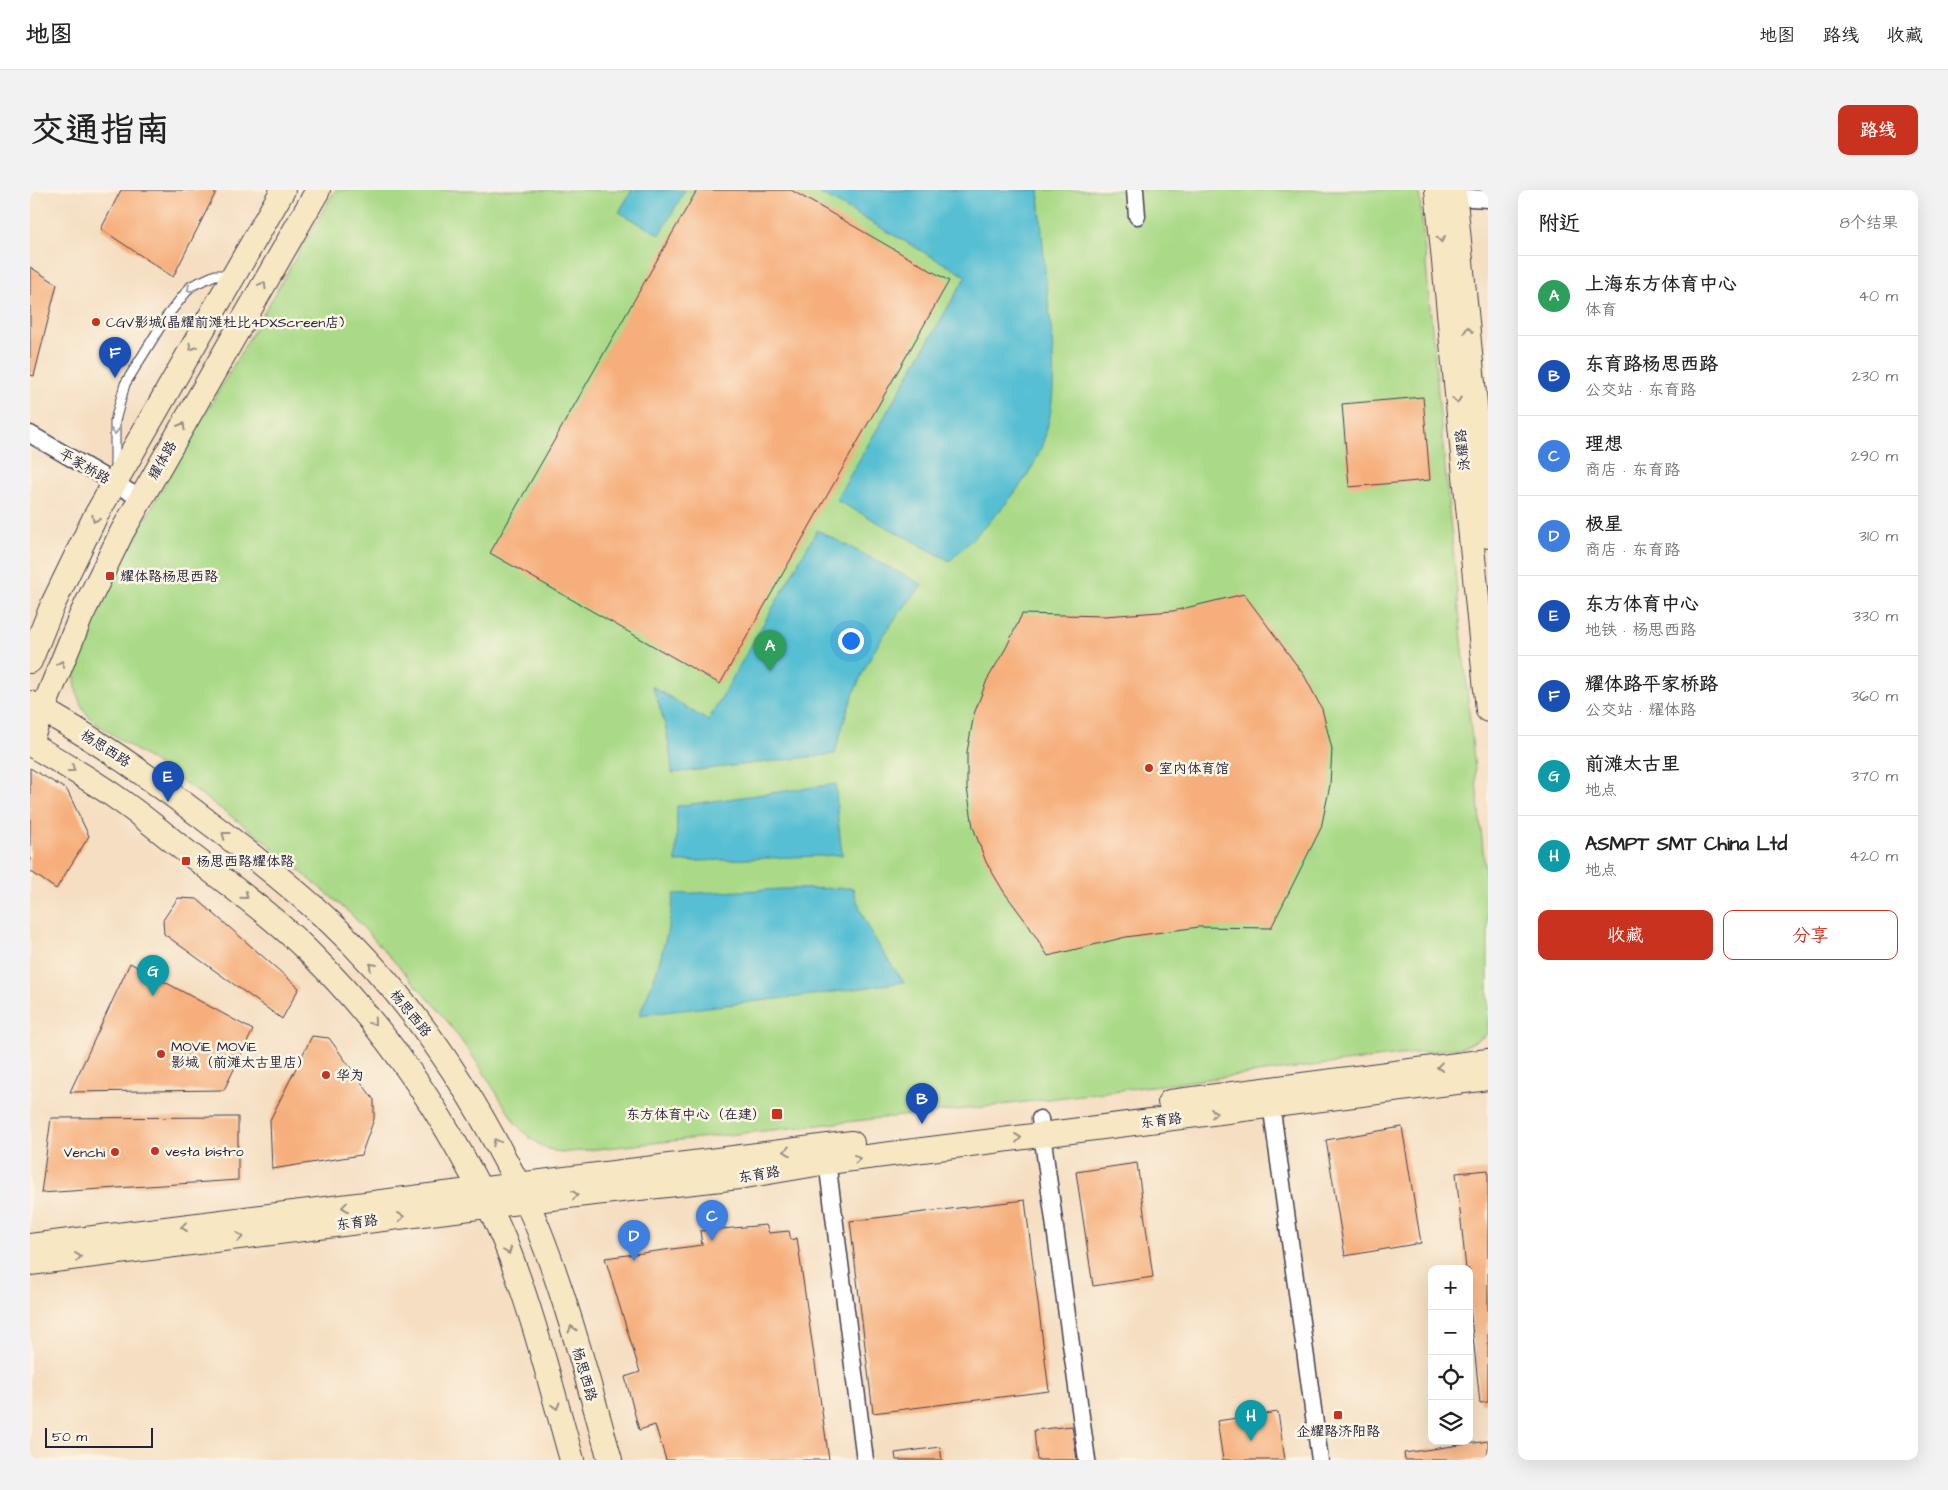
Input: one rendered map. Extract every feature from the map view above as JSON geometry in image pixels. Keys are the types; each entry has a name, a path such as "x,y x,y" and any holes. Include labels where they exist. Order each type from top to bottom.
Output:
{"street":[{"path":"30,661 74,559 115,483 283,190"},
{"name":"耀体路","path":"30,743 36,706 101,572 140,498 318,190"},
{"path":"1135,190 1137,216"},
{"path":"1448,192 1488,199"},
{"name":"泳耀路","path":"1448,192 1479,488 1488,710"},
{"name":"平家桥路","path":"30,434 140,498"},
{"name":"泳耀路","path":"1479,488 1488,536"},
{"name":"杨思西路","path":"36,706 93,739 143,772 253,856 331,923 398,995 437,1045 486,1122 522,1193 547,1252 564,1301 610,1460"},
{"path":"30,743 122,802 230,884 306,949 365,1012 407,1066 449,1132 504,1240 530,1312 572,1460"},
{"name":"东育路","path":"1270,1098 1488,1061"},
{"name":"东育路","path":"30,1263 522,1193 739,1177 826,1154 1270,1098 1488,1078"},
{"path":"1270,1098 1320,1460"},
{"path":"1041,1127 1087,1460"},
{"path":"826,1154 865,1460"},
{"name":"东育路","path":"30,1246 484,1198"}],"lane":[{"path":"115,483 115,421 125,384 166,316 191,286 215,275 234,275"}],"green space":[{"path":"335,190 1419,190 1488,900 1488,1031 1485,1036 1464,1047 993,1106 561,1153 543,1147 529,1137 515,1123 481,1068 442,1014 351,914 256,834 175,776 94,722 80,703 76,688 77,664 81,649 126,555 170,475"}],"water":[{"path":"632,190 685,190 660,235 619,212"},
{"path":"814,190 1039,190 1053,356 1051,406 1047,431 1038,454 1018,488 990,521 950,561 836,500 966,276"},
{"path":"817,530 923,585 891,624 867,663 849,706 835,754 672,773 666,729 652,686 708,721"},
{"path":"836,784 842,855 676,862 677,806"},
{"path":"853,888 862,913 874,937 904,982 820,994 639,1015 661,956 669,926 674,894"}],"building":[{"path":"121,190 217,190 173,277 101,229"},
{"path":"697,190 791,190 949,281 720,684 490,553"},
{"path":"30,267 57,284 34,376 30,375"},
{"path":"1423,397 1430,480 1349,487 1342,404"},
{"name":"室内体育馆","path":"1244,594 1304,675 1322,709 1332,749 1330,785 1321,828 1271,928 1199,927 1126,937 1048,956 986,862 973,827 967,788 967,752 974,714 987,680 1006,648 1022,614 1105,616 1173,611"},
{"path":"30,768 67,790 89,836 56,889 30,871"},
{"path":"178,898 197,899 299,988 282,1019 164,934 163,920"},
{"path":"130,963 253,1030 224,1090 70,1092"},
{"path":"312,1036 329,1038 374,1100 374,1119 361,1155 272,1169 270,1120"},
{"path":"238,1117 238,1180 41,1193 51,1118"},
{"path":"1402,1127 1421,1243 1345,1256 1326,1140"},
{"path":"1137,1163 1153,1277 1093,1286 1076,1172"},
{"path":"1488,1170 1488,1402 1480,1403 1473,1336 1473,1265 1466,1265 1456,1173"},
{"path":"1025,1200 1049,1391 873,1413 850,1221"},
{"path":"766,1225 769,1233 789,1231 791,1240 797,1238 829,1460 666,1460 655,1425 639,1430 625,1377 640,1372 605,1258 702,1245 700,1231"},
{"path":"1278,1412 1285,1460 1223,1460 1217,1421"},
{"path":"1072,1426 1077,1460 1037,1460 1034,1430"},
{"path":"1488,1441 1488,1460 1405,1460 1404,1453 1473,1445 1473,1443"},
{"path":"940,1447 942,1460 896,1460 895,1453"}],"place":[{"name":"CGV影城(晶耀前滩杜比4DXScreen店)","path":"96,322"},
{"name":"耀体路平家桥路","path":"115,378"},
{"name":"耀体路杨思西路","path":"110,576"},
{"name":"上海东方体育中心","path":"770,671"},
{"name":"室内体育馆","path":"1149,768"},
{"name":"东方体育中心","path":"168,802"},
{"name":"杨思西路耀体路","path":"186,861"},
{"name":"前滩太古里","path":"153,996"},
{"name":"MOViE MOViE 影城（前滩太古里店）","path":"161,1054"},
{"name":"华为","path":"326,1075"},
{"name":"东方体育中心（在建）","path":"777,1114"},
{"name":"东育路杨思西路","path":"922,1124"},
{"name":"vesta bistro","path":"155,1151"},
{"name":"Venchi","path":"115,1152"},
{"name":"理想","path":"712,1241"},
{"name":"极星","path":"634,1261"},
{"name":"企耀路济阳路","path":"1338,1415"},
{"name":"ASMPT SMT China Ltd","path":"1251,1441"}]}
